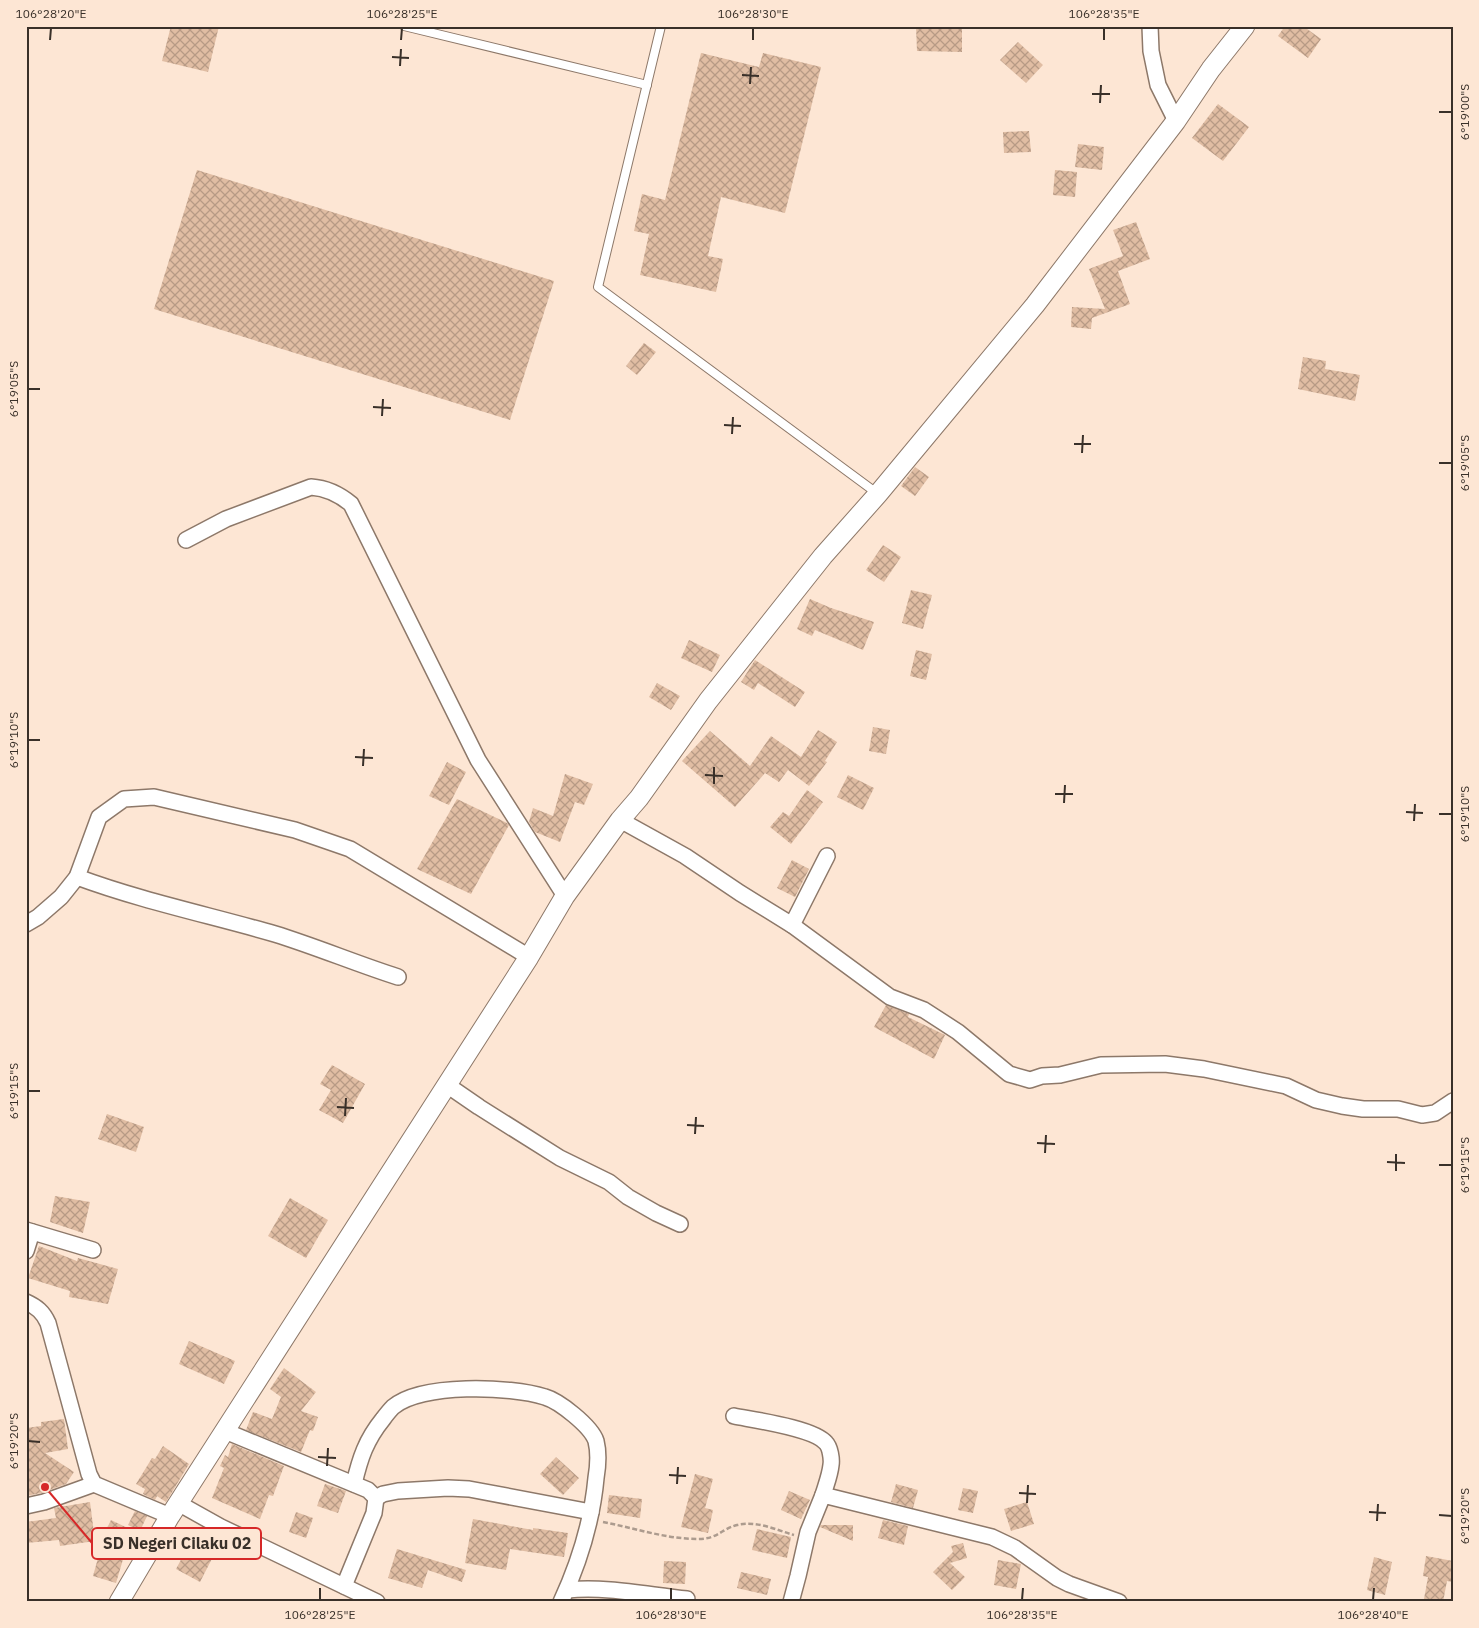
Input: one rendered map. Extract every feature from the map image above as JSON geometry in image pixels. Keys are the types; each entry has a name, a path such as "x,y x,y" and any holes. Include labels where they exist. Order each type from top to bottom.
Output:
{"street":[{"path":"1150,26 1151,52 1158,86 1176,121"},
{"path":"119,1602 174,1510 529,957 565,896 620,820 639,798 714,693 823,556 878,494 1035,305 1176,121 1211,69 1245,26"},
{"path":"186,540 226,519 311,486 334,493 351,504 478,760 565,896"},
{"path":"26,924 38,917 61,897 77,877 99,817 124,799 154,797 295,830 350,849 529,957"},
{"path":"620,820 684,856 792,925 880,991 890,997 924,1010 958,1032 1009,1074 1030,1080 1101,1065 1165,1064 1204,1069 1286,1086 1316,1100 1356,1108 1398,1109 1422,1115 1435,1113 1453,1101"},
{"path":"792,925 827,856"},
{"path":"77,877 112,890 277,935 398,977"},
{"path":"447,1085 560,1158 609,1182 628,1197 680,1224"},
{"path":"26,1251 29,1231 93,1250"},
{"path":"26,1302 44,1313 48,1323 89,1474 94,1484"},
{"path":"354,1484 359,1461 369,1437 393,1407 406,1399 431,1392 478,1388 524,1392 546,1397 585,1425 595,1439 598,1457 595,1491 580,1558 564,1596"},
{"path":"734,1416 792,1428 817,1436 827,1443 831,1466 823,1495 806,1539 791,1602"},
{"path":"225,1431 368,1490 376,1498"},
{"path":"26,1506 44,1502 94,1484 221,1527 377,1602"},
{"path":"376,1498 383,1494 398,1491 448,1488 469,1489 590,1516"},
{"path":"823,1495 992,1537 1015,1548 1068,1584 1119,1602"},
{"path":"344,1586 374,1513 376,1498"},
{"path":"564,1596 579,1589 609,1590 687,1599"}],"lane":[{"path":"404,26 647,85"},
{"path":"661,26 598,287 878,494"}],"path":[{"path":"590,1516 683,1538 712,1538 736,1525 747,1524 763,1526 806,1539"}],"building":[{"path":"171,26 219,26 208,72 162,61"},
{"path":"916,26 962,26 962,52 917,51"},
{"path":"1285,26 1303,26 1321,39 1308,58 1278,36"},
{"path":"1018,42 1043,65 1026,83 1000,60"},
{"path":"701,53 759,67 763,53 821,67 785,213 721,197 708,256 723,259 716,292 640,275 649,234 634,231 642,194 665,200"},
{"path":"1218,104 1249,127 1223,161 1192,138"},
{"path":"1029,131 1031,152 1004,153 1003,132"},
{"path":"1078,144 1104,147 1102,170 1075,167"},
{"path":"197,170 554,281 510,420 154,309"},
{"path":"1055,170 1077,172 1075,197 1053,195"},
{"path":"1136,222 1150,259 1118,271 1130,304 1092,318 1091,329 1071,327 1072,307 1105,309 1089,269 1123,256 1113,230"},
{"path":"644,343 656,352 637,375 626,366"},
{"path":"1303,357 1326,361 1325,369 1360,375 1355,401 1298,389"},
{"path":"915,467 929,477 915,496 901,486"},
{"path":"883,545 901,557 884,582 866,570"},
{"path":"911,590 932,595 923,629 902,623"},
{"path":"810,599 874,622 863,650 815,630 812,636 797,629"},
{"path":"689,640 720,655 712,672 681,658"},
{"path":"916,650 932,654 926,680 910,676"},
{"path":"755,660 805,692 795,707 758,683 754,690 741,682"},
{"path":"657,683 680,696 671,710 649,697"},
{"path":"873,727 890,730 886,754 869,751"},
{"path":"818,730 837,742 825,761 827,762 809,786 788,770 779,782 765,773 735,807 682,761 710,731 750,766 771,736 801,757"},
{"path":"447,762 466,772 449,805 429,796"},
{"path":"565,774 593,784 584,805 575,802 560,842 535,832 529,822 533,808 553,816"},
{"path":"848,775 874,788 863,810 837,797"},
{"path":"807,790 823,802 791,844 770,827 783,812 789,816"},
{"path":"457,799 509,825 471,894 417,869"},
{"path":"792,860 809,869 795,897 777,888"},
{"path":"886,1005 909,1014 908,1017 945,1035 934,1059 874,1027"},
{"path":"332,1065 365,1084 343,1123 319,1110 331,1090 320,1084"},
{"path":"107,1114 144,1127 136,1152 98,1139"},
{"path":"55,1196 90,1202 83,1233 50,1222"},
{"path":"290,1198 328,1220 306,1258 268,1236"},
{"path":"39,1246 77,1261 78,1258 118,1269 108,1304 69,1297 70,1291 28,1278"},
{"path":"189,1341 235,1361 224,1384 179,1364"},
{"path":"284,1368 316,1392 301,1411 318,1417 313,1431 310,1430 301,1452 246,1430 253,1412 272,1419 281,1397 270,1389"},
{"path":"64,1419 68,1449 45,1453 74,1472 66,1484 26,1496 26,1428 41,1426 41,1422"},
{"path":"232,1444 284,1466 273,1496 269,1495 260,1519 212,1498 224,1468 220,1466 225,1455 228,1457"},
{"path":"163,1446 189,1464 166,1502 157,1496 155,1500 143,1494 145,1489 136,1484 152,1458 155,1459"},
{"path":"556,1457 579,1478 563,1495 540,1474"},
{"path":"695,1474 713,1479 705,1508 713,1510 708,1533 681,1527"},
{"path":"325,1484 346,1491 338,1513 317,1506"},
{"path":"896,1484 918,1490 913,1508 891,1502"},
{"path":"963,1488 978,1491 973,1513 958,1510"},
{"path":"789,1491 810,1500 801,1519 781,1510"},
{"path":"609,1495 642,1499 640,1518 607,1513"},
{"path":"90,1502 95,1541 60,1546 59,1540 26,1543 26,1522 56,1518 54,1508"},
{"path":"1027,1502 1034,1524 1011,1531 1004,1509"},
{"path":"135,1511 147,1516 140,1531 128,1525"},
{"path":"296,1512 313,1518 306,1538 289,1532"},
{"path":"473,1519 533,1530 533,1528 568,1533 564,1557 510,1549 506,1570 465,1563"},
{"path":"111,1520 134,1531 127,1546 116,1583 93,1576 103,1540 101,1540"},
{"path":"883,1520 908,1526 904,1545 878,1538"},
{"path":"821,1525 853,1525 853,1541 820,1527"},
{"path":"757,1529 791,1537 787,1558 752,1550"},
{"path":"193,1537 217,1549 200,1582 176,1569"},
{"path":"963,1543 967,1558 950,1563 965,1577 952,1590 933,1572 953,1552 951,1546"},
{"path":"397,1549 466,1570 462,1582 428,1570 422,1588 388,1578"},
{"path":"1426,1556 1453,1561 1453,1582 1447,1581 1443,1602 1424,1599 1428,1577 1423,1576"},
{"path":"1374,1557 1392,1562 1385,1595 1367,1590"},
{"path":"998,1560 1021,1564 1016,1589 994,1585"},
{"path":"664,1561 686,1562 685,1584 663,1583"},
{"path":"741,1572 771,1579 767,1595 737,1588"}],"place":[{"name":"SD Negeri Cilaku 02","path":"45,1487"}]}
